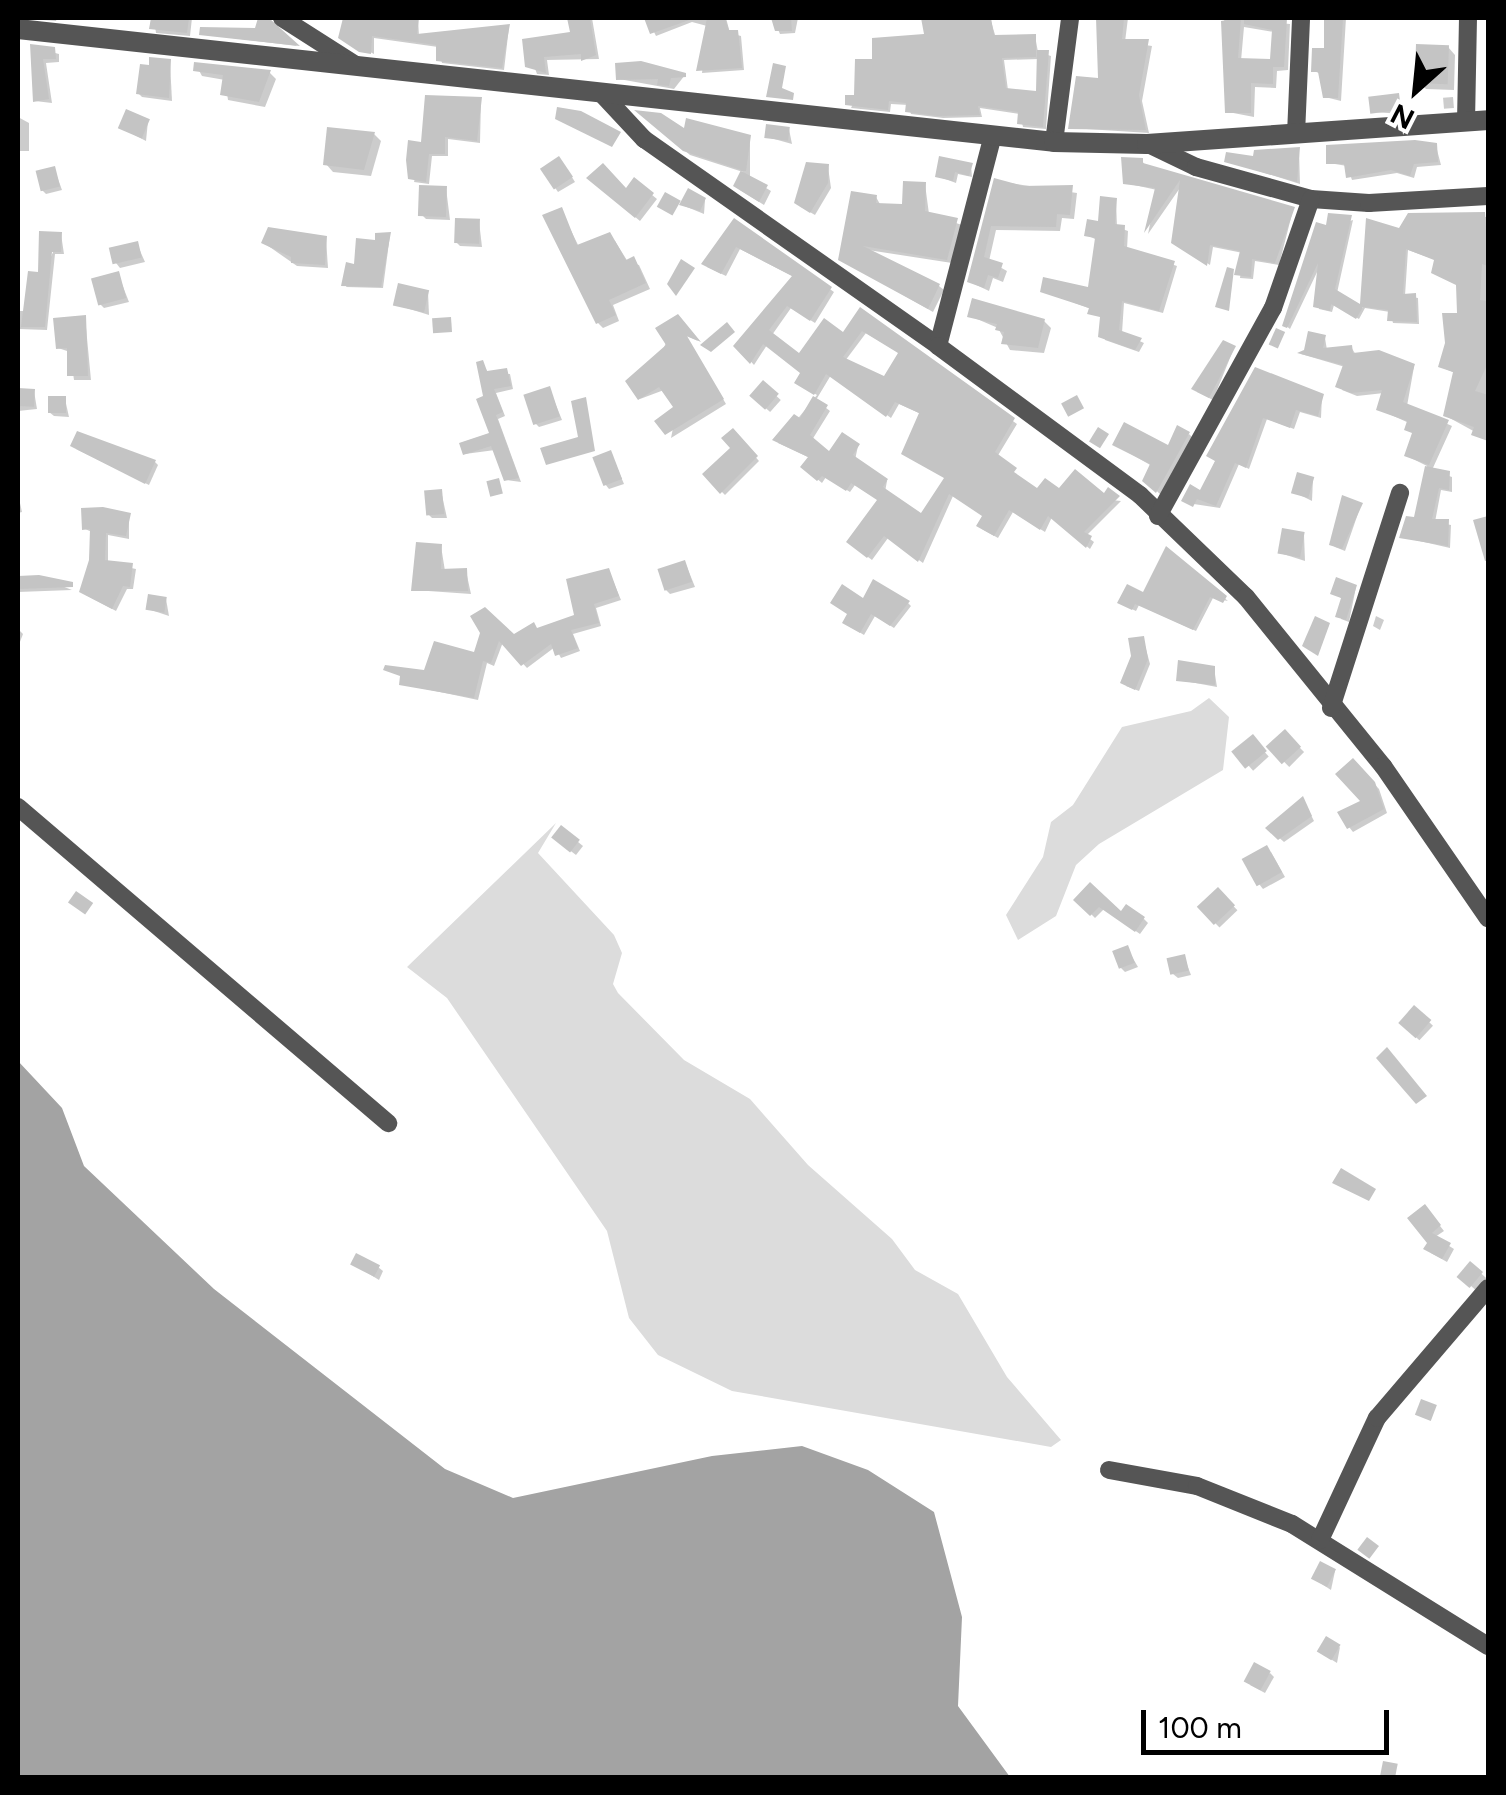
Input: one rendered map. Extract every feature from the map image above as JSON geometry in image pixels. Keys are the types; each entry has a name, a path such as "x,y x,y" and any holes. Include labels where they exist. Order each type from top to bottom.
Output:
{"street":[{"path":"282,18 357,66"},
{"path":"1054,142 1070,18"},
{"path":"1296,134 1301,18"},
{"path":"1466,122 1468,18"},
{"path":"18,29 1054,142 1147,144 1488,120"},
{"path":"602,94 644,139 938,346 1158,516 1246,597 1331,708 1383,766 1488,918"},
{"path":"938,346 992,138"},
{"path":"1147,144 1196,166 1311,199 1369,204 1488,196"},
{"path":"1158,516 1273,308 1311,199"},
{"path":"1331,708 1400,493"},
{"path":"18,807 388,1123"},
{"path":"1320,1540 1377,1418 1488,1288"},
{"path":"1109,1470 1197,1486 1320,1540 1488,1646"}],"shaded area":[{"path":"1209,698 1229,717 1223,770 1099,844 1076,865 1056,916 1018,940 1006,915 1043,857 1051,822 1073,805 1122,727 1191,711"},
{"path":"556,823 538,853 614,935 622,953 613,984 618,993 684,1060 750,1099 808,1165 892,1239 915,1270 958,1294 1007,1377 1061,1440 1051,1447 732,1391 658,1355 629,1318 607,1231 447,998 407,967"},
{"path":"18,1061 62,1108 84,1166 214,1289 445,1469 513,1498 712,1456 802,1446 868,1470 934,1512 962,1617 958,1706 1010,1777 18,1777"}],"building":[{"path":"151,18 189,18 187,33 149,29"},
{"path":"258,18 270,19 300,46 199,35 200,27 255,28"},
{"path":"343,18 419,18 417,34 510,24 502,68 436,61 436,45 372,36 371,54 359,52 338,38"},
{"path":"567,18 590,18 596,55 581,61 581,54 544,57 546,73 525,67 522,39 570,32"},
{"path":"644,18 692,18 692,19 650,34"},
{"path":"707,18 725,18 729,30 738,30 742,68 696,71"},
{"path":"771,18 791,18 792,31 775,31"},
{"path":"921,18 991,18 994,35 1036,34 1036,57 1002,58 1006,88 1036,91 1037,50 1049,50 1043,127 1017,124 1018,112 978,106 980,115 938,116 905,112 906,103 889,101 888,110 845,105 845,95 854,95 855,59 872,59 872,38 924,34"},
{"path":"1096,18 1124,18 1122,39 1149,39 1139,95 1146,130 1068,129 1076,76 1098,78"},
{"path":"1241,18 1238,58 1270,59 1272,30 1244,24 1244,18 1287,18 1284,67 1273,67 1273,84 1251,83 1251,113 1225,113 1221,21"},
{"path":"1324,18 1343,18 1338,98 1323,98 1318,72 1311,72 1312,48 1324,48"},
{"path":"30,44 55,47 56,59 43,59 49,99 33,102"},
{"path":"1416,44 1449,45 1448,84 1415,83"},
{"path":"149,57 171,59 169,98 136,94 140,64 149,65"},
{"path":"641,61 686,73 686,77 671,78 669,86 657,85 658,79 616,80 615,63"},
{"path":"194,62 271,70 259,102 220,95 223,75 193,71"},
{"path":"773,63 786,66 782,88 794,93 793,100 766,97"},
{"path":"1399,93 1401,110 1370,114 1368,97"},
{"path":"425,95 482,97 477,141 445,137 445,154 429,154 426,182 408,179 406,160 408,140 421,142"},
{"path":"557,107 581,111 621,132 612,147 555,119"},
{"path":"126,109 150,119 142,138 118,128"},
{"path":"634,110 661,113 684,128 686,118 751,135 746,171 741,171 768,185 759,202 733,186 741,170 683,151"},
{"path":"766,124 790,127 788,141 764,138"},
{"path":"327,127 375,132 364,170 323,165"},
{"path":"1415,140 1437,143 1438,162 1414,164 1410,176 1391,170 1346,178 1344,164 1326,164 1326,145"},
{"path":"1300,147 1297,182 1224,162 1226,152 1253,156 1254,150"},
{"path":"559,156 573,177 554,190 540,169"},
{"path":"939,156 973,163 969,176 955,172 953,181 935,177"},
{"path":"1121,157 1143,158 1143,163 1295,207 1275,263 1252,259 1251,277 1234,275 1240,251 1210,245 1207,266 1171,243 1180,180 1144,233 1155,188 1123,184"},
{"path":"806,162 829,164 828,183 810,213 794,203"},
{"path":"603,163 626,188 634,177 654,193 635,218 586,178"},
{"path":"55,166 60,186 41,191 36,171"},
{"path":"994,178 1023,186 1073,185 1070,215 1057,214 1056,227 991,226 984,257 1003,263 998,278 988,275 984,288 967,282"},
{"path":"903,181 926,182 925,211 958,218 947,260 863,246 940,284 928,309 838,260 851,191 877,195 876,203 902,204"},
{"path":"419,185 447,186 446,217 418,216"},
{"path":"688,188 706,198 700,211 679,205"},
{"path":"665,192 681,201 673,216 657,207"},
{"path":"1100,196 1117,198 1115,224 1125,225 1124,246 1175,261 1159,311 1122,301 1119,330 1142,338 1135,350 1098,337 1100,317 1087,314 1089,308 1040,292 1043,277 1088,287 1095,238 1084,236 1087,219 1098,221"},
{"path":"562,207 577,245 610,232 626,260 634,256 646,283 609,300 616,315 596,324 542,215"},
{"path":"1485,212 1488,266 1482,264 1480,300 1488,301 1488,363 1475,391 1488,395 1488,441 1471,435 1474,427 1443,416 1453,372 1438,367 1445,343 1442,313 1457,313 1456,285 1431,273 1434,260 1406,249 1403,294 1416,293 1417,322 1387,321 1388,310 1363,307 1356,319 1331,304 1330,311 1313,307 1318,263 1287,328 1282,326 1316,222 1326,225 1328,213 1352,215 1335,289 1360,304 1366,218 1399,228 1408,213"},
{"path":"455,218 480,219 479,244 454,243"},
{"path":"734,218 832,287 810,321 787,306 769,330 799,353 824,318 843,332 860,307 1015,418 995,452 1017,468 1014,472 1037,488 1045,478 1059,488 1075,469 1104,493 1108,487 1120,496 1084,532 1092,536 1086,548 1048,516 1040,530 1009,510 994,536 976,526 982,516 949,494 918,562 884,536 867,558 846,542 877,500 851,483 846,491 822,476 817,481 800,467 808,457 772,440 794,414 800,418 813,396 828,405 810,435 829,451 842,432 860,444 853,455 888,479 883,487 921,513 944,478 901,454 919,413 895,402 886,417 826,374 814,395 794,383 800,373 763,344 750,364 733,346 792,276 736,247 721,274 701,264","holes":["862,331 898,353 884,376 843,357"]},
{"path":"268,227 327,236 325,265 291,263 291,257 261,243"},
{"path":"39,231 62,232 61,252 52,252 45,327 21,327 28,271 38,272"},
{"path":"391,232 381,287 341,286 346,262 354,264 356,238 375,240 375,233"},
{"path":"138,241 142,258 113,264 109,248"},
{"path":"681,259 695,268 676,296 667,284"},
{"path":"1227,267 1234,269 1229,311 1215,307"},
{"path":"119,271 126,298 98,306 91,279"},
{"path":"398,283 429,290 424,313 393,305"},
{"path":"972,298 1045,319 1038,348 1001,344 1004,332 995,330 997,324 967,317"},
{"path":"678,314 701,342 687,336 724,399 665,435 654,421 673,407 659,387 638,400 625,381 666,345 655,328"},
{"path":"86,315 88,376 67,376 67,348 56,349 53,318"},
{"path":"451,317 452,332 433,333 432,318"},
{"path":"727,322 735,332 711,352 700,345"},
{"path":"1276,328 1285,332 1278,349 1269,344"},
{"path":"1308,331 1326,335 1323,348 1352,345 1353,353 1379,350 1415,364 1403,402 1449,420 1429,465 1404,456 1412,433 1404,430 1407,421 1376,410 1382,390 1351,393 1335,387 1343,365 1297,353 1304,350"},
{"path":"1223,340 1236,346 1209,398 1191,389"},
{"path":"483,360 487,371 507,368 511,386 494,389 503,412 496,415 519,478 504,481 491,446 463,455 459,443 489,433 476,399 483,396 476,362"},
{"path":"1255,367 1324,394 1318,416 1296,410 1290,428 1263,418 1246,468 1235,463 1216,506 1197,499 1193,507 1181,501 1190,484 1200,490 1215,461 1206,456"},
{"path":"763,380 779,394 765,410 749,396"},
{"path":"550,386 560,416 533,425 523,395"},
{"path":"18,388 35,389 34,407 18,406"},
{"path":"1077,395 1084,408 1068,417 1061,403"},
{"path":"48,396 66,396 66,413 48,413"},
{"path":"586,397 595,451 546,465 540,448 578,437 571,401"},
{"path":"1124,422 1168,445 1177,425 1190,432 1156,493 1142,481 1150,464 1112,445"},
{"path":"1098,427 1109,434 1100,448 1089,441"},
{"path":"733,428 758,456 720,494 702,474 730,448 721,438"},
{"path":"77,431 156,460 145,484 70,446"},
{"path":"611,450 622,479 603,486 592,457"},
{"path":"1425,466 1450,471 1449,490 1439,488 1432,519 1449,519 1448,546 1399,538 1406,516 1414,517"},
{"path":"1297,472 1314,477 1308,498 1291,493"},
{"path":"499,478 503,494 490,497 486,481"},
{"path":"442,489 444,514 426,515 424,491"},
{"path":"1342,495 1363,503 1342,549 1329,545"},
{"path":"103,507 131,513 126,536 106,533 105,560 133,563 130,587 123,586 112,609 79,592 89,560 90,529 82,530 81,508"},
{"path":"1488,516 1488,560 1485,561 1473,520"},
{"path":"1282,528 1305,532 1300,558 1277,554"},
{"path":"416,542 442,544 441,569 467,568 468,591 411,591"},
{"path":"1166,546 1227,596 1223,603 1210,597 1193,630 1135,604 1132,610 1117,603 1127,584 1143,592"},
{"path":"685,560 692,582 665,591 657,569"},
{"path":"609,568 619,596 594,604 599,623 571,630 578,648 555,656 551,644 521,666 499,641 491,663 483,661 474,698 399,685 400,676 383,670 385,665 424,670 434,641 474,652 480,633 470,616 485,607 514,634 534,622 537,628 574,615 566,579"},
{"path":"39,575 73,582 73,587 18,589 18,576"},
{"path":"1336,577 1357,585 1346,620 1335,617 1341,598 1330,594"},
{"path":"873,579 910,601 890,626 871,614 860,633 842,623 847,614 830,603 842,584 863,598"},
{"path":"148,594 167,597 164,613 145,610"},
{"path":"1315,616 1330,623 1318,656 1302,646"},
{"path":"1144,636 1148,659 1135,690 1120,683 1131,656 1128,638"},
{"path":"1178,660 1215,666 1215,685 1176,681"},
{"path":"1285,729 1301,747 1282,764 1266,746"},
{"path":"1253,734 1267,751 1245,769 1231,752"},
{"path":"1353,758 1375,782 1384,809 1347,829 1337,812 1360,801 1335,774"},
{"path":"1303,796 1312,816 1278,840 1265,828"},
{"path":"561,825 580,840 570,852 551,838"},
{"path":"1267,845 1282,872 1257,886 1242,859"},
{"path":"1090,882 1121,911 1126,904 1145,917 1135,932 1099,907 1090,916 1073,900"},
{"path":"1218,887 1235,905 1214,925 1197,907"},
{"path":"76,891 93,903 85,915 68,902"},
{"path":"1128,945 1135,963 1119,969 1112,951"},
{"path":"1185,954 1189,971 1170,975 1166,958"},
{"path":"1414,1005 1431,1020 1416,1038 1398,1023"},
{"path":"1387,1047 1427,1096 1416,1104 1376,1058"},
{"path":"1341,1168 1376,1189 1369,1201 1332,1183"},
{"path":"1425,1204 1441,1225 1432,1233 1451,1243 1442,1259 1423,1249 1427,1243 1407,1218"},
{"path":"356,1253 380,1265 374,1277 350,1265"},
{"path":"1470,1261 1483,1272 1470,1288 1457,1277"},
{"path":"1421,1399 1437,1405 1431,1421 1415,1415"},
{"path":"1367,1537 1379,1546 1369,1559 1357,1550"},
{"path":"1320,1561 1336,1569 1327,1587 1311,1579"},
{"path":"1326,1636 1341,1645 1331,1660 1317,1651"},
{"path":"1254,1662 1271,1671 1260,1690 1244,1681"},
{"path":"1383,1761 1398,1764 1395,1778 1380,1776"}]}
